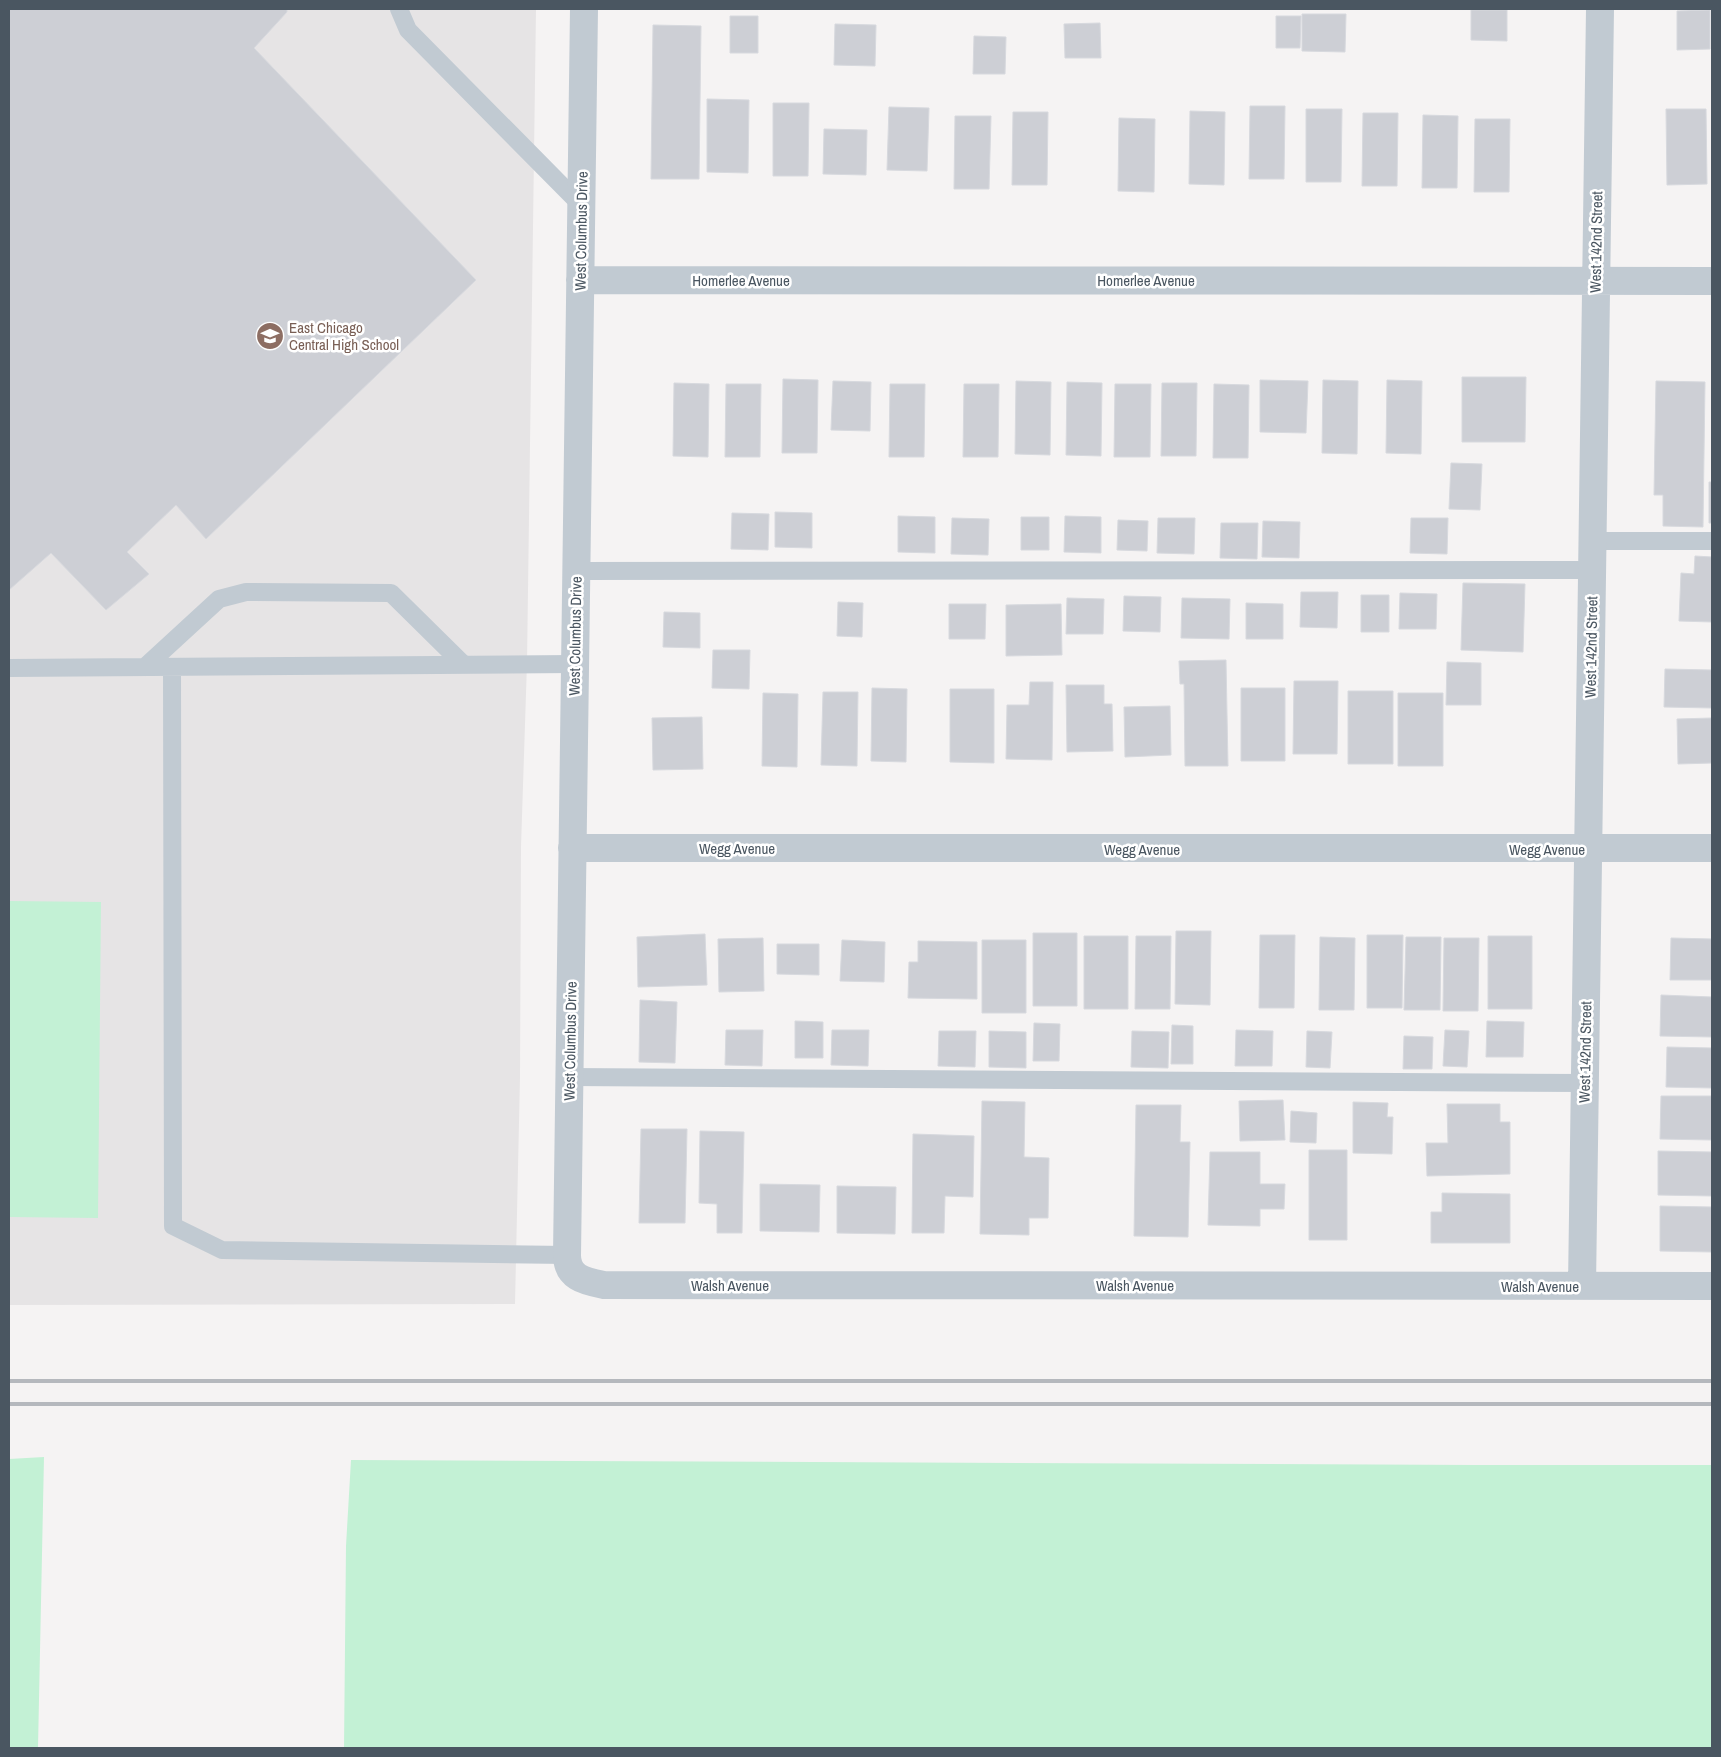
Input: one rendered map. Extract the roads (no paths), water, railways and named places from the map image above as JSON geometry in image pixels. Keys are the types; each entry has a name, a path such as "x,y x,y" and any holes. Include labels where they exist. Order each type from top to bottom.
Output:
{"street":[{"name":"West Columbus Drive","path":"567,1260 584,9"},
{"name":"West 142nd Street","path":"1582,1286 1600,9"},
{"name":"Homerlee Avenue","path":"580,280 1712,281"},
{"name":"Wegg Avenue","path":"572,848 1712,848"},
{"name":"Walsh Avenue","path":"567,1260 572,1274 586,1281 604,1285 1712,1286"}],"lane":[{"path":"399,9 408,30 581,205"},
{"path":"1593,541 1712,541"},
{"path":"576,571 1592,570"},
{"path":"145,667 219,599 246,592 391,593 464,665"},
{"path":"9,668 575,664"},
{"path":"172,667 173,1226 222,1250 567,1260"},
{"path":"569,1077 1585,1083"}],"railway":[{"path":"9,1381 1712,1381"},
{"path":"9,1404 1712,1404"}],"place":[{"name":"East Chicago Central High School","path":"270,336"}]}
